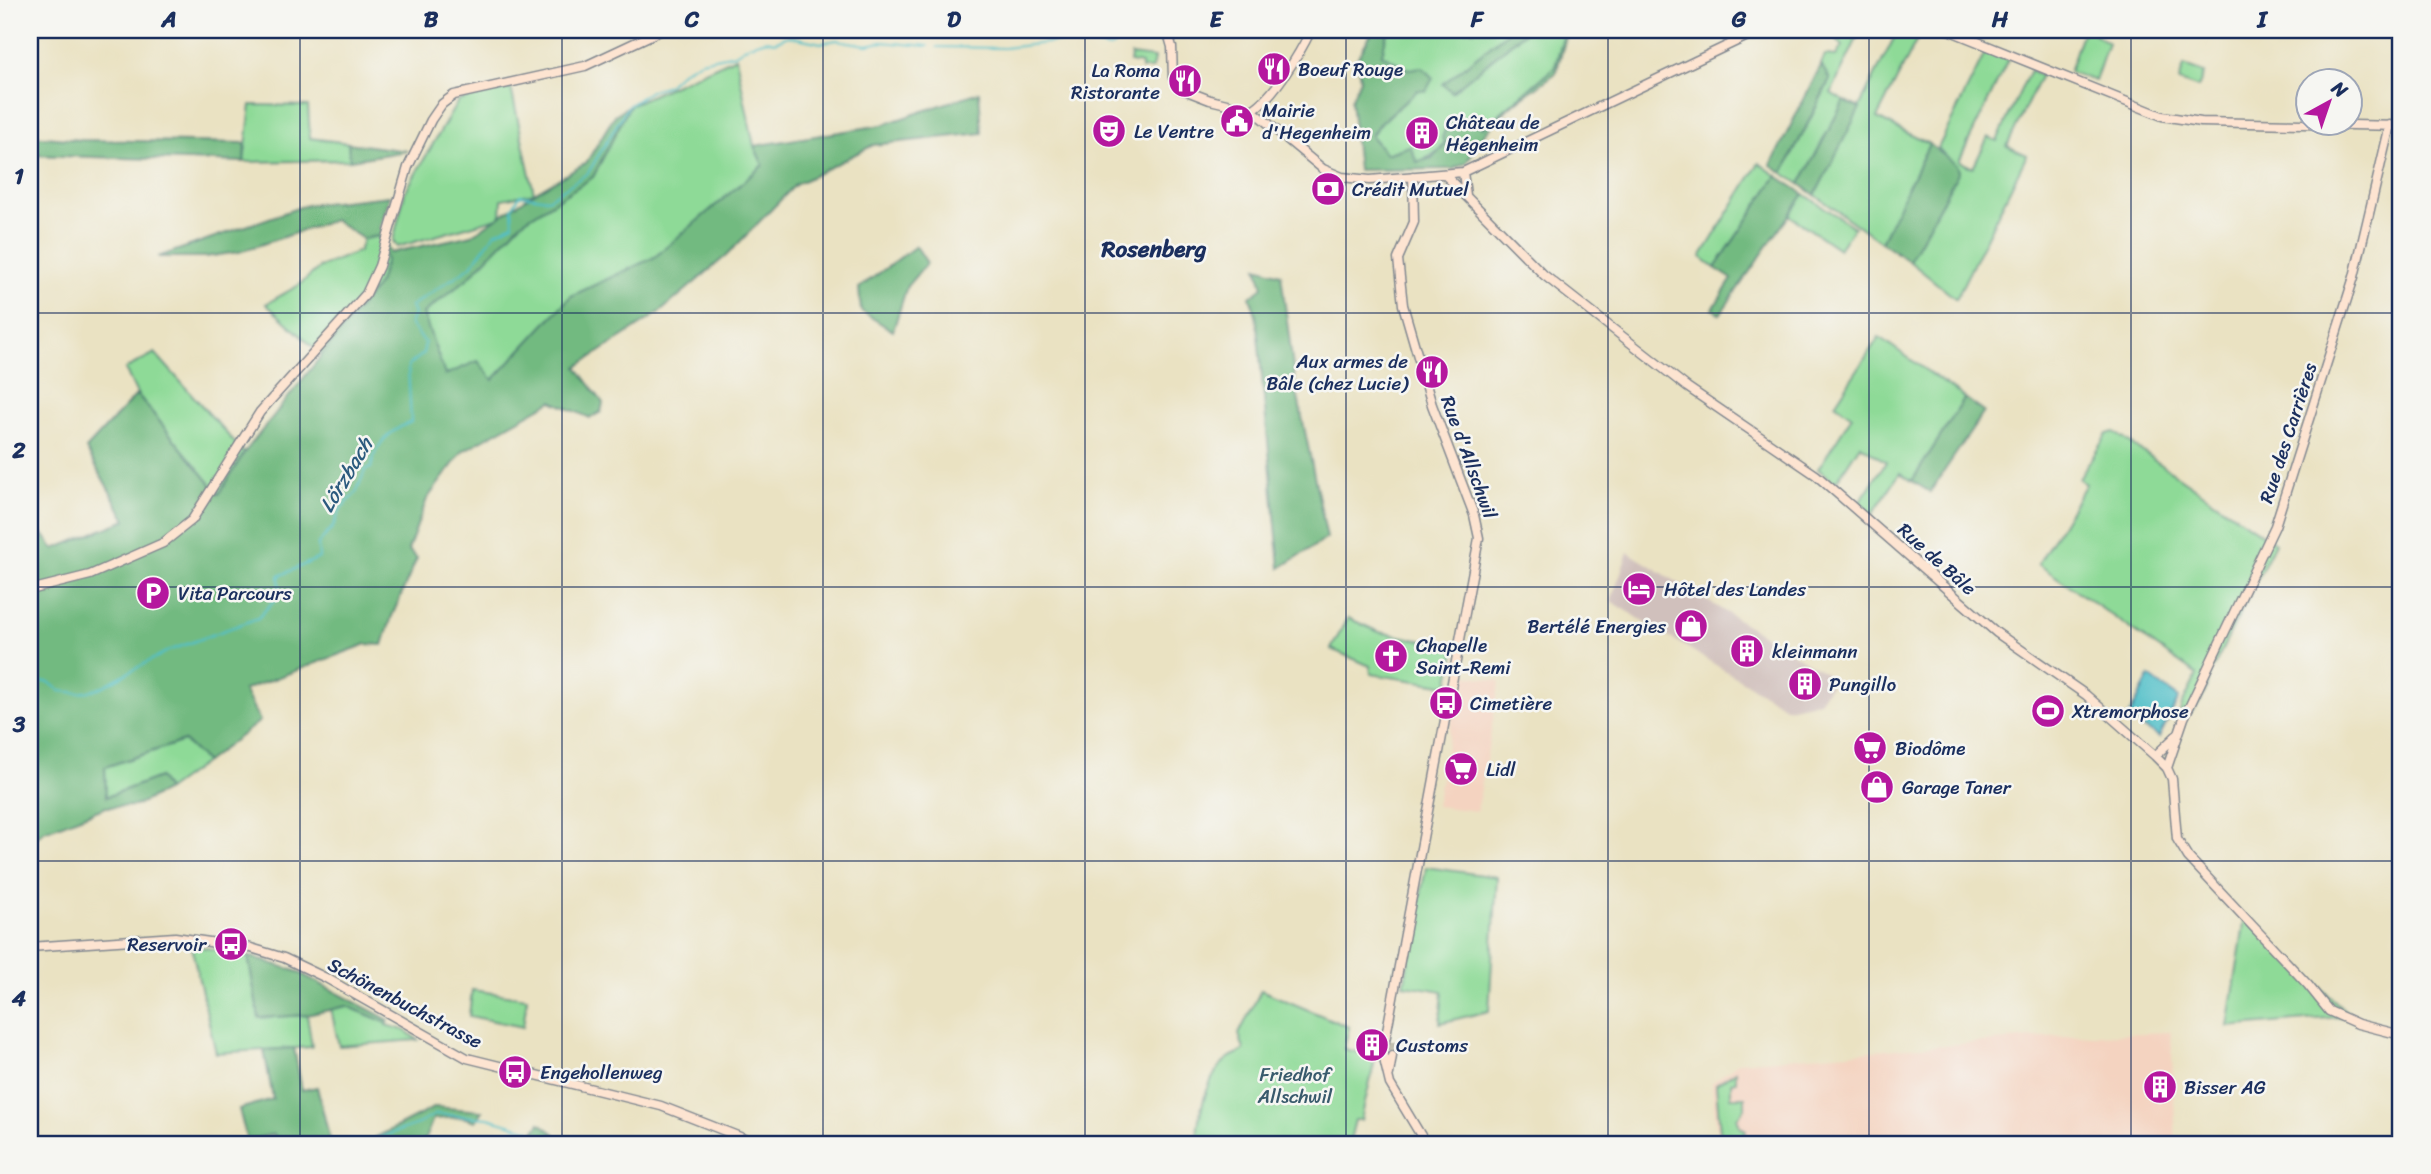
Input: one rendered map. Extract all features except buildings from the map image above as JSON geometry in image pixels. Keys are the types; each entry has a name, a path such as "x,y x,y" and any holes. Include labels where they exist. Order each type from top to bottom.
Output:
{"main road":[{"path":"30,590 90,575 163,543 179,533 218,482 260,412 366,295 379,266 408,167 431,120 448,99 585,66 662,30"},
{"path":"1167,30 1172,47 1175,84 1198,97 1252,110 1332,174 1370,180 1463,172 1760,30"},
{"path":"1252,110 1261,105 1293,64 1311,30"},
{"path":"1948,30 2162,116 2201,122 2401,126"},
{"name":"Rue des Carrières","path":"2167,768 2176,736 2275,526 2351,289 2390,125"},
{"path":"1463,172 1465,195"},
{"name":"Rue de Bâle","path":"1444,174 1544,275 1687,387 1816,475 1997,633 2086,695 2167,768"},
{"name":"Rue d'Allschwil","path":"1388,1039 1479,538 1474,515 1432,405 1403,304 1398,259 1413,222 1413,176"},
{"name":"Rue des Carrières","path":"2155,757 2176,736"},
{"path":"2167,768 2172,779 2177,839 2181,847 2318,996 2318,1000 2346,1020 2401,1035"},
{"name":"Schönenbuchstrasse","path":"30,947 175,937 251,948 305,968 467,1058 661,1106 758,1144"},
{"path":"1387,1056 1390,1084 1426,1144"}],"shaded area":[{"path":"1628,552 1835,679 1819,701 1787,708 1638,618 1611,601"},
{"path":"1460,674 1500,681 1477,811 1436,806"},
{"path":"2171,1032 2176,1144 1718,1144 1712,1083 1739,1062 2045,1037"}],"green space":[{"path":"1373,30 1392,30 1387,34 1382,54 1408,69 1422,67 1433,78 1426,91 1418,90 1378,125 1371,136 1386,154 1410,146 1417,162 1432,158 1446,144 1442,138 1448,122 1455,117 1484,127 1555,67 1565,30 1568,30 1556,73 1509,107 1485,133 1466,163 1453,169 1358,170 1351,100 1360,79 1357,59"},
{"path":"1392,30 1510,30 1443,84 1452,92 1527,30 1565,30 1555,67 1484,127 1456,117 1438,151 1416,162 1409,146 1386,154 1371,136 1378,126 1418,90 1408,69 1381,54 1387,33"},
{"path":"1510,30 1527,30 1452,92 1443,84"},
{"path":"1842,30 1861,30 1831,93 1844,101 1800,184 1783,173 1830,80 1821,65 1825,55 1836,56 1842,46 1837,40"},
{"path":"1898,30 1922,30 1877,118 1929,144 1881,242 1815,195"},
{"path":"2083,30 2095,30 2094,34 2108,43 2095,81 2069,72"},
{"path":"1986,51 2008,60 1959,161 1973,168 1988,137 1997,141 2030,70 2041,75 2007,146 2027,155 1956,299 1909,261 1959,171 1938,148"},
{"path":"1131,55 1154,58 1152,69 1141,69 1141,64 1130,62"},
{"path":"736,57 754,146 763,165 655,257 571,296 493,380 445,375 423,314 468,278 522,222 593,177 630,105"},
{"path":"1821,65 1830,79 1783,173 1771,165"},
{"path":"2184,66 2204,73 2198,88 2179,81"},
{"path":"511,88 534,193 502,199 501,217 397,247 393,241 405,192 458,101"},
{"path":"979,92 982,133 873,145 795,185 727,255 660,312 577,367 603,403 601,412 590,418 552,401 463,451 427,499 408,550 417,558 392,616 383,645 367,644 244,690 260,721 206,762 184,741 105,767 106,797 159,777 167,790 135,806 106,807 44,831 30,843 30,517 54,549 126,520 86,449 137,394 219,494 244,453 379,283 386,260 379,236 363,239 334,220 239,252 205,257 158,257 306,205 390,196 380,227 390,253 472,235 534,193 586,163 615,115 630,105 593,177 522,222 468,278 423,313 445,375 478,361 493,380 571,296 655,257 763,165 754,146 882,125"},
{"path":"1844,101 1860,108 1815,195 1800,184"},
{"path":"251,105 308,106 310,138 348,143 350,160 244,162"},
{"path":"30,136 82,140 245,143 244,162 30,155"},
{"path":"348,143 407,151 350,160"},
{"path":"1929,144 1957,165 1959,171 1909,261 1881,242"},
{"path":"1759,163 1777,176 1715,268 1701,257"},
{"path":"1777,176 1804,194 1720,314 1713,309 1732,279 1715,268"},
{"path":"1804,194 1854,227 1839,249 1789,215"},
{"path":"379,236 386,260 379,283 322,355 266,304 299,285 320,267 359,251 363,239"},
{"path":"916,246 927,263 907,286 893,331 861,311 859,288"},
{"path":"1257,267 1281,274 1295,383 1327,538 1280,568 1256,314 1250,297 1263,287"},
{"path":"1879,337 1965,398 1912,481 1900,473 1872,515 1859,503 1886,462 1860,445 1835,483 1818,469 1852,416 1835,404"},
{"path":"155,353 244,453 219,494 137,394 125,369"},
{"path":"1965,398 1984,412 1930,492 1912,481"},
{"path":"2114,432 2275,543 2211,672 2201,701 2179,720 2181,707 2197,675 2038,564 2086,484 2079,479 2107,434"},
{"path":"1348,618 1379,632 1456,647 1448,686 1371,674 1370,666 1331,649"},
{"path":"184,741 206,762 167,790 159,777 106,797 105,767"},
{"path":"1426,867 1497,877 1489,1011 1440,1023 1443,991 1404,985"},
{"path":"2245,917 2351,1016 2228,1027"},
{"path":"191,945 248,956 259,1018 307,1015 312,1047 216,1053"},
{"path":"248,956 296,971 389,1020 387,1023 347,1006 307,1015 259,1018"},
{"path":"472,990 527,998 523,1027 469,1016"},
{"name":"Friedhof Allschwil","path":"1261,990 1349,1027 1344,1049 1372,1056 1374,1064 1361,1120 1355,1120 1349,1144 1198,1144 1201,1110 1209,1085 1222,1065 1244,1050 1239,1034"},
{"path":"347,1006 387,1023 386,1025 404,1030 418,1040 339,1046 331,1009"},
{"path":"294,1048 302,1090 317,1087 331,1144 277,1144 274,1134 247,1141 239,1109 273,1099 264,1050"},
{"path":"1736,1071 1736,1081 1731,1082 1731,1097 1745,1097 1745,1108 1737,1118 1740,1127 1746,1130 1743,1144 1721,1144 1716,1084"},
{"path":"435,1107 482,1111 476,1121 462,1117 433,1119 423,1144 363,1144"},
{"path":"540,1123 560,1138 577,1144 539,1144 533,1133"}],"water":[{"path":"2149,677 2179,698 2159,737 2128,718"}],"waterway":[{"path":"937,47 1004,48 1071,40 1110,48 1123,39 1128,30"},
{"path":"1349,30 1374,30"},
{"name":"Lörzbach","path":"30,681 49,682 60,691 80,693 98,689 168,651 258,618 280,594 279,576 319,558 318,544 333,527 341,508 356,493 365,470 371,468 384,439 411,422 408,366 423,354 425,343 410,324 414,314 411,306 470,267 495,233 513,224 512,208 520,195 548,199 588,173 628,106 650,91 668,85 684,70 701,61 735,54 749,45 767,40 775,42 788,36 821,43 837,40 867,45 881,42 928,46"},
{"path":"361,1144 418,1124 436,1114 488,1118 530,1130"},
{"path":"537,1135 551,1144"}],"tunnel":[{"path":"1391,1042 1392,1056"}],"place":[{"name":"Boeuf Rouge","path":"1274,69"},
{"name":"La Roma Ristorante","path":"1185,81"},
{"name":"Mairie d'Hegenheim","path":"1237,121"},
{"name":"Le Ventre","path":"1109,131"},
{"name":"Château de Hégenheim","path":"1422,133"},
{"name":"Crédit Mutuel","path":"1328,189"},
{"name":"Aux armes de Bâle (chez Lucie)","path":"1432,372"},
{"name":"Hôtel des Landes","path":"1639,589"},
{"name":"Vita Parcours","path":"153,593"},
{"name":"Bertélé Energies","path":"1691,626"},
{"name":"kleinmann","path":"1747,651"},
{"name":"Chapelle Saint-Remi","path":"1391,656"},
{"name":"Pungillo","path":"1805,684"},
{"name":"Cimetière","path":"1446,703"},
{"name":"Xtremorphose","path":"2048,711"},
{"name":"Biodôme","path":"1870,748"},
{"name":"Lidl","path":"1461,769"},
{"name":"Garage Taner","path":"1877,787"},
{"name":"Reservoir","path":"231,944"},
{"name":"Customs","path":"1372,1045"},
{"name":"Engehollenweg","path":"515,1072"},
{"name":"Bisser AG","path":"2160,1087"}],"district":[{"name":"Rosenberg","path":"1154,249"}]}
